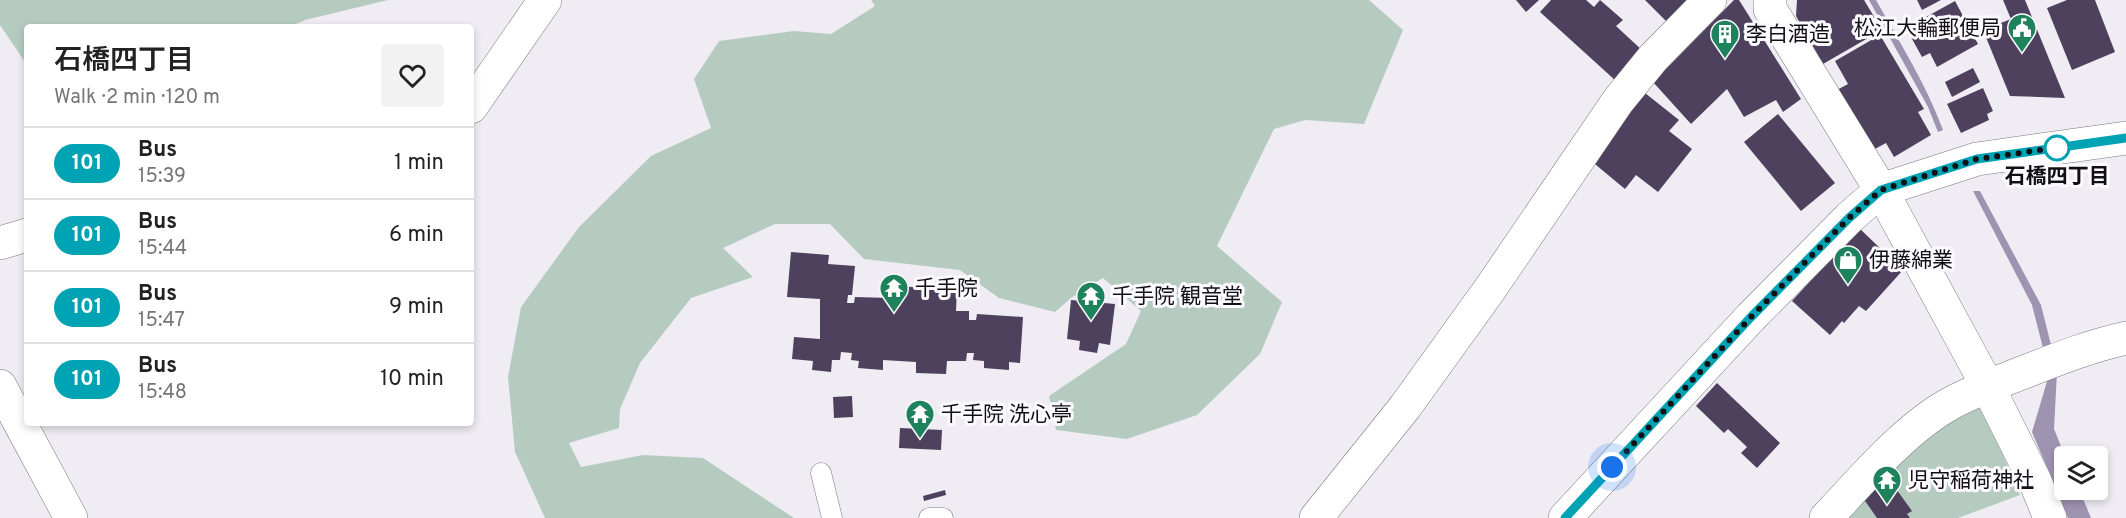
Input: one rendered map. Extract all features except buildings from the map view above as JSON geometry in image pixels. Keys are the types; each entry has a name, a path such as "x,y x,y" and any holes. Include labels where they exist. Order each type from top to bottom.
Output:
{"street":[{"path":"474,103 545,0"},
{"path":"1316,518 1405,407 1490,290 1618,101 1653,58 1710,0"},
{"path":"1770,0 1770,9 1881,190 1988,387 2035,481 2050,518"},
{"path":"1565,518 1751,317 1849,218 1881,190 1977,159 2126,138"},
{"path":"0,243 24,236"},
{"path":"1828,517 1902,440 1939,410 2049,362 2103,343 2126,338"},
{"path":"0,386 71,518"}],"lane":[{"path":"821,473 832,518"},
{"path":"929,518 943,518"}],"green space":[{"path":"0,0 388,0 296,24 24,24 24,61 0,25"},
{"path":"871,0 1369,0 1403,30 1364,124 1305,120 1274,129 1217,246 1282,302 1260,354 1197,415 1127,439 1056,430 1049,396 1126,344 1141,311 1103,278 1071,298 1055,312 999,298 960,270 864,259 830,224 775,224 723,248 753,277 691,298 640,363 620,409 619,428 569,443 581,467 643,455 703,458 794,518 545,518 515,452 508,377 521,307 579,227 651,156 711,128 694,79 719,41 794,31 831,34 875,6"},
{"path":"1980,400 2020,495 1958,518 1841,518 1943,417"}],"shaded area":[{"path":"1869,0 1876,0 1921,80 1943,130 1938,132 1928,107"},
{"path":"1973,191 1980,191 2041,305 2051,345 2043,348 2032,305"},
{"path":"2057,372 2054,429 2061,446 2054,446 2054,485 2032,432 2048,378"},
{"path":"2060,500 2084,500 2091,518 2068,518"}],"bus line":[{"name":"101","path":"1565,518 1751,317 1849,218 1881,190 1977,159 2126,138"}],"place":[{"name":"松江大輪郵便局","path":"2022,54"},
{"name":"李白酒造","path":"1725,60"},
{"name":"石橋四丁目","path":"2057,148"},
{"name":"伊藤綿業","path":"1848,286"},
{"name":"千手院","path":"894,314"},
{"name":"千手院 観音堂","path":"1091,322"},
{"name":"千手院 洗心亭","path":"920,440"},
{"name":"児守稲荷神社","path":"1887,506"}],"route":[{"path":"1612,467 1751,317 1849,218 1881,190 1977,159 2062,147 2057,148"}]}
